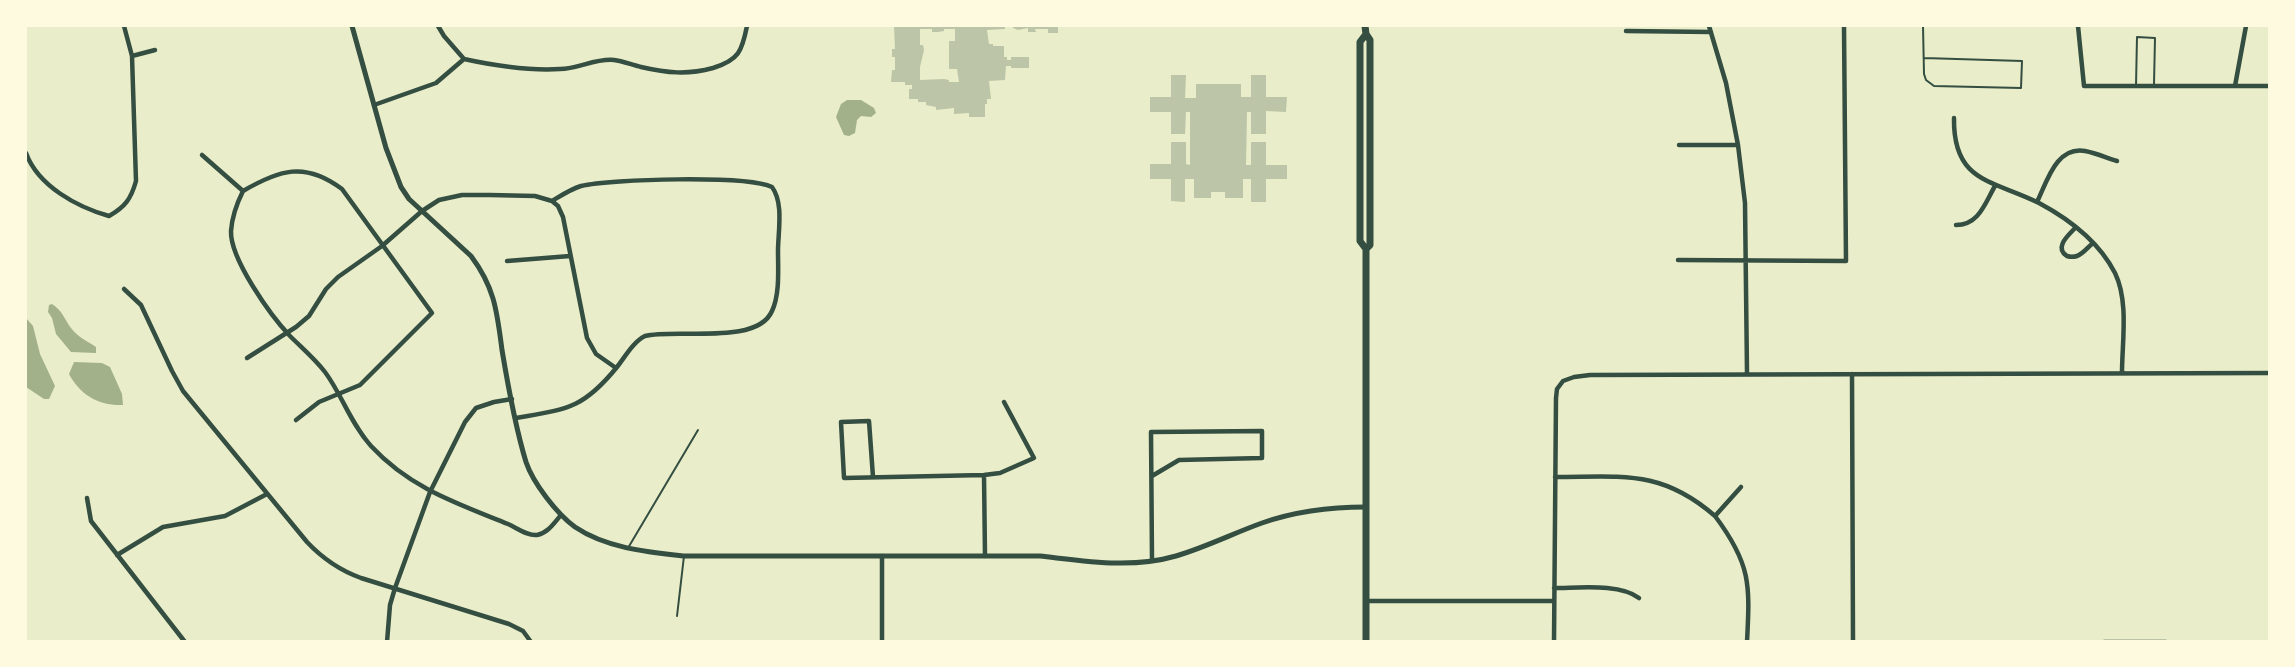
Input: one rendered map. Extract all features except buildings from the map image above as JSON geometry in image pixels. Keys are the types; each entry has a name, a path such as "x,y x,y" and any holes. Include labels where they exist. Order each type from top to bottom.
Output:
{"main road":[{"path":"1365,26 1365,34 1360,42 1360,241 1366,249 1366,642"}],"street":[{"path":"26,153 28,161 42,179 63,195 94,212 109,216 123,208 132,196 136,181 132,56 124,26"},
{"path":"352,26 396,176 405,194 471,256 486,280 498,314 502,351 526,463 544,493 561,515 575,527 594,537 628,548 684,556 1040,556 1123,564 1176,556 1291,514 1340,507 1366,507"},
{"path":"438,26 464,59 512,69 562,69 615,60 670,73 685,74 730,61 741,50 747,26"},
{"path":"1709,26 1725,83 1738,145 1745,203 1747,373"},
{"path":"1678,260 1846,261 1844,26"},
{"path":"2078,26 2085,86 2270,86"},
{"path":"2235,86 2246,26"},
{"path":"1626,32 1711,32"},
{"path":"132,56 155,50"},
{"path":"374,105 436,83 464,59"},
{"path":"1954,118 1955,137 1960,154 1977,176 1995,186 2037,202 2076,227 2093,243 2110,266 2119,283 2122,312 2122,373"},
{"path":"1678,145 1738,145"},
{"path":"2037,202 2056,164 2065,154 2084,151 2117,161"},
{"path":"202,155 243,191"},
{"path":"296,420 319,402 338,393 360,385 432,313 342,189 328,178 292,170 258,182 243,191 235,211 231,232 236,256 249,280 288,333 325,372 338,393 354,423 370,445 391,465 430,492 514,526 529,535 539,535 549,529 561,515"},
{"path":"516,418 558,410 580,402 598,389 640,339 647,336 722,333 759,325 769,318 773,310 778,268 778,201 772,187 751,181 728,180 603,183 572,189 552,201"},
{"path":"1956,225 1967,224 1975,219 1995,186"},
{"path":"247,358 288,333 309,316 326,289 338,277 382,246 422,211 439,200 462,195 526,196 543,197 558,206 563,217 587,338 596,354 616,368"},
{"path":"2076,227 2063,240 2062,247 2065,254 2071,257 2078,256 2093,243"},
{"path":"507,261 570,256"},
{"path":"124,289 141,305 183,391 306,542 330,563 352,574 509,624 523,630 531,642"},
{"path":"1554,642 1556,394 1563,381 1574,376 1747,373 2270,373"},
{"path":"1852,374 1853,642"},
{"path":"387,642 390,605 395,588 430,492 469,414 484,404 512,399"},
{"path":"873,477 869,421 841,422 844,478 984,475 1000,473 1034,458 1004,402"},
{"path":"1152,476 1179,460 1262,458 1262,431 1151,432 1152,560"},
{"path":"984,475 985,556"},
{"path":"1555,477 1623,477 1650,480 1670,485 1715,516 1732,538 1744,565 1749,594 1748,642"},
{"path":"1715,516 1741,487"},
{"path":"117,555 164,527 225,516 267,494"},
{"path":"87,498 91,521 185,642"},
{"path":"882,556 882,642"},
{"path":"1554,588 1618,589 1633,593 1639,598"},
{"path":"1366,601 1554,601"},
{"path":"2104,642 2166,642"}],"lane":[{"path":"1923,26 1924,74 1926,80 1934,86 2021,88 2022,61 1924,58"},
{"path":"2136,86 2137,37 2156,38 2154,86"},
{"path":"628,548 698,430"},
{"path":"677,616 684,556"}],"shaded area":[{"path":"847,100 861,100 874,108 876,113 871,117 861,116 857,120 855,133 849,136 844,135 836,117 841,104"},
{"path":"52,304 61,312 74,331 96,347 96,353 71,352 56,334 48,312 49,305"},
{"path":"26,318 33,326 40,354 55,386 49,399 44,399 26,387"},
{"path":"74,362 102,363 110,367 122,394 123,405 98,401 79,388 69,374"}]}
